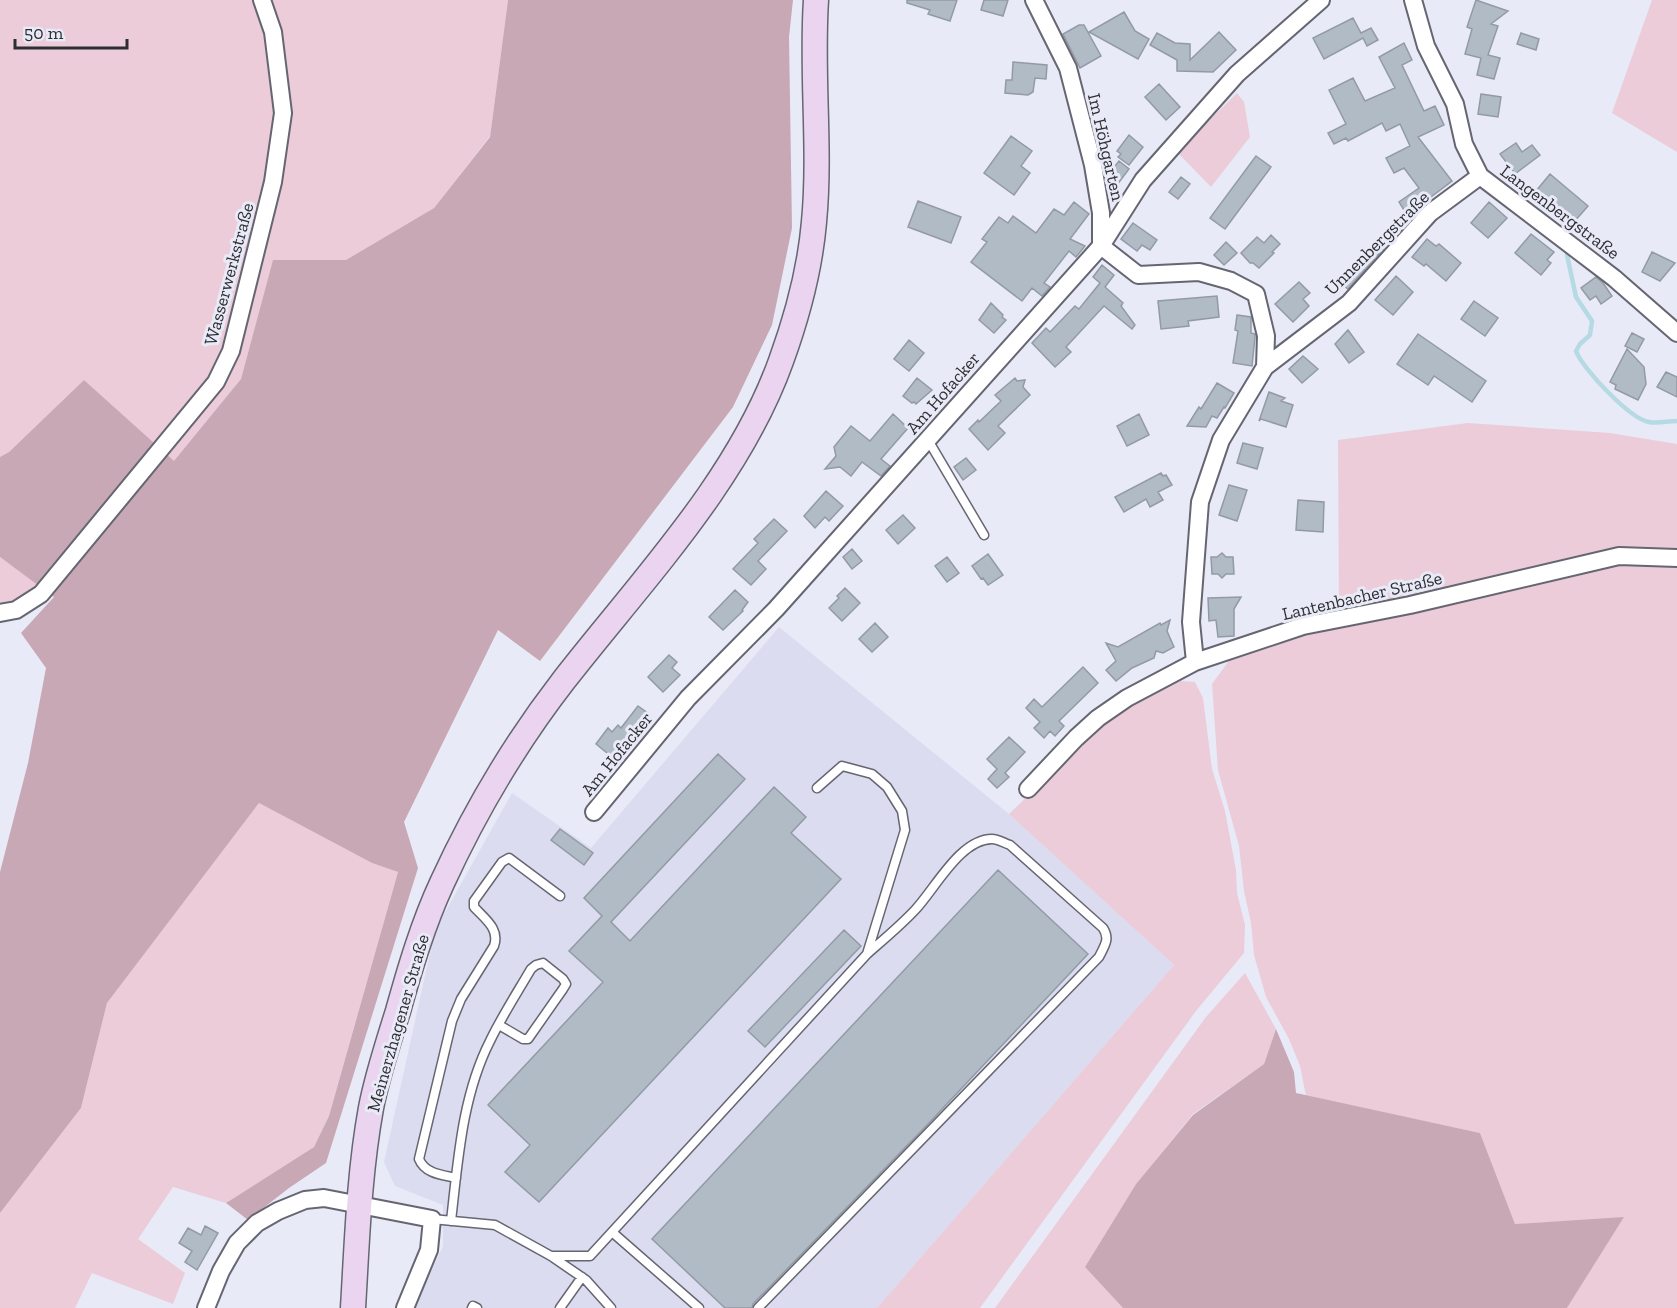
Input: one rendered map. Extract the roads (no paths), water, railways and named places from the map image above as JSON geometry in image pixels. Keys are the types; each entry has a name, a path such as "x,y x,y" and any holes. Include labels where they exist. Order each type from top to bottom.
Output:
{"main road":[{"name":"Meinerzhagener Straße","path":"353,1308 359,1206 371,1108 413,959 441,885 477,813 526,734 562,682 704,501 733,458 769,390 793,327 808,264 814,222 817,134 814,27 816,0"}],"street":[{"name":"Wasserwerkstraße","path":"0,613 16,610 41,594 216,382 231,351 273,182 283,113 273,32 262,0"},
{"name":"Im Höhgarten","path":"1034,0 1068,68 1094,175 1101,213 1101,246"},
{"name":"Am Hofacker","path":"594,812 688,698 776,609 1101,246 1143,180 1237,74 1321,0"},
{"name":"Langenbergstraße","path":"1413,0 1426,46 1455,104 1464,144 1480,176 1614,278 1677,333"},
{"name":"Unnenbergstraße","path":"1195,662 1191,622 1200,502 1221,440 1265,367 1348,303 1430,213 1480,176"},
{"path":"1101,246 1138,276 1199,272 1232,281 1256,294 1266,336 1265,367"},
{"name":"Lantenbacher Straße","path":"1028,789 1098,718 1126,698 1195,662 1303,626 1410,605 1619,556 1677,558"},
{"path":"206,1308 221,1271 237,1243 257,1223 305,1200 324,1198 432,1219 429,1250 405,1308"}],"lane":[{"path":"928,440 984,535"},
{"path":"817,788 842,766 872,774 887,787 902,811 905,830 867,954"},
{"path":"551,1256 590,1256 867,954 916,909 955,859 984,840 994,839 1010,845 1103,928 1107,936 1107,943 1099,957 758,1308"},
{"path":"456,1178 432,1172 422,1166 419,1159 452,1021 461,999 497,938 495,930 474,907 474,901 502,862 509,858 560,896"},
{"path":"451,1221 464,1116 489,1042 531,969 536,964 543,963 563,979 566,984 528,1039 523,1039 499,1025"},
{"path":"432,1219 495,1225 551,1256 582,1277 611,1308"},
{"path":"612,1232 699,1308"},
{"path":"560,1308 582,1277"},
{"path":"472,1308 473,1306 477,1308"}],"waterway":[{"path":"1567,255 1576,297 1592,321 1590,335 1576,351 1580,359 1608,392 1630,412 1652,423 1677,421"}]}
